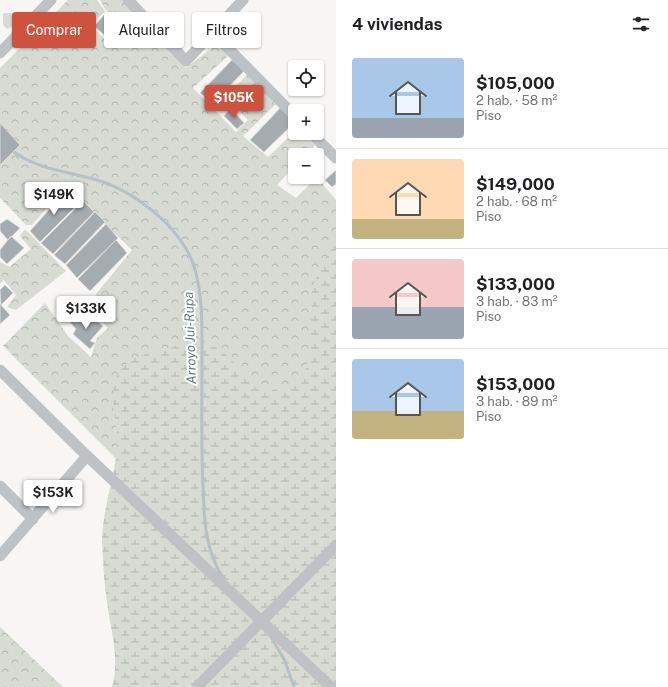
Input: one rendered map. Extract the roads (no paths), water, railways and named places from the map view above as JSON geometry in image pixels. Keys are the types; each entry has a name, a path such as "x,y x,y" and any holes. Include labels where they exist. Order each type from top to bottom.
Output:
{"street":[{"path":"0,53 51,0"},
{"path":"128,0 186,61 199,48"},
{"path":"232,12 243,0"},
{"path":"228,48 288,109"},
{"path":"318,140 336,158"},
{"path":"0,370 87,456 331,687"},
{"path":"0,556 87,456"},
{"path":"0,486 33,519"},
{"path":"198,687 336,545"}],"waterway":[{"name":"Arroyo Jui-Rupa","path":"10,149 20,156 41,166 107,183 126,192 144,204 168,225 180,239 189,255 197,277 201,312 202,454 205,522 209,546 213,558 224,579"},
{"name":"Arroyo Jui-Rupa","path":"271,637 285,661 294,687"}]}
